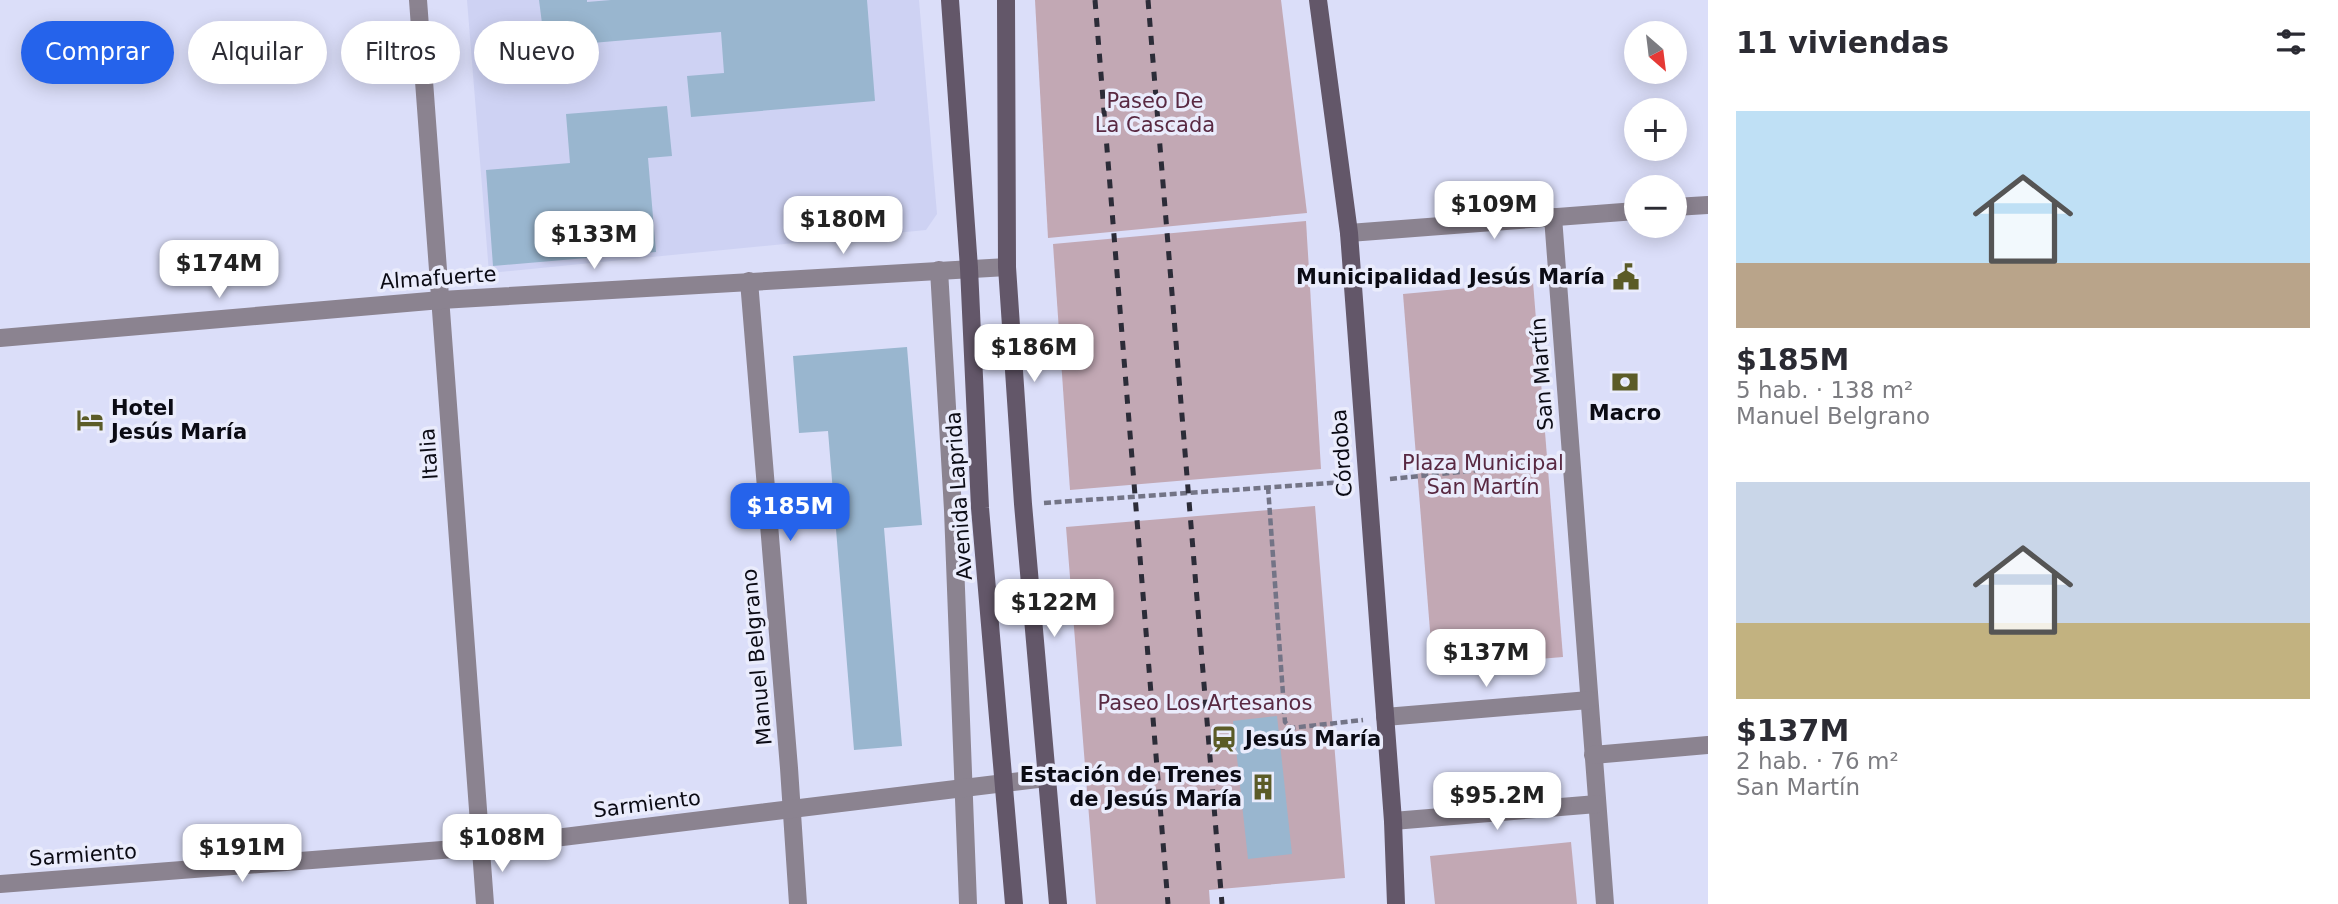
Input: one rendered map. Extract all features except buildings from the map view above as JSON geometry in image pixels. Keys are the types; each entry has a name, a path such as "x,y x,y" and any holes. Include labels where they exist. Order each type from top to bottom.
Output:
{"main road":[{"name":"Avenida Laprida","path":"950,0 969,268 980,508 1014,904"},
{"path":"1006,0 1007,267 1023,504 1058,904"},
{"name":"Córdoba","path":"1318,0 1349,233 1393,821 1396,904"}],"street":[{"name":"Italia","path":"418,0 485,904"},
{"path":"1687,206 1708,205"},
{"path":"1349,233 1624,212"},
{"name":"San Martín","path":"1553,217 1605,904"},
{"name":"Almafuerte","path":"0,338 441,300 1007,267"},
{"path":"939,270 953,510 968,904"},
{"name":"Manuel Belgrano","path":"748,281 798,904"},
{"path":"1385,717 1590,700"},
{"path":"1593,755 1708,745"},
{"name":"Sarmiento","path":"0,884 481,847 1046,778"},
{"path":"1393,821 1597,804"}],"path":[{"path":"1023,504 1367,481 1571,461"},
{"path":"1268,487 1285,722 1291,728 1385,717"}],"shaded area":[{"path":"467,0 919,0 937,214 926,230 489,273"}],"green space":[{"name":"Paseo De La Cascada","path":"1035,0 1281,0 1307,213 1048,238"},
{"path":"1306,221 1321,469 1070,490 1053,244"},
{"name":"Plaza Municipal San Martín","path":"1533,282 1563,657 1433,668 1403,294"},
{"name":"Paseo Los Artesanos","path":"1315,506 1345,878 1209,890 1210,904 1096,904 1066,527"},
{"path":"1571,842 1577,904 1435,904 1430,856"}],"railway":[{"path":"1095,0 1168,904"},
{"path":"1148,0 1222,904"}],"place":[{"name":"Municipalidad Jesús María","path":"1626,277"},
{"name":"Macro","path":"1625,382"},
{"name":"Hotel Jesús María","path":"90,420"},
{"name":"Jesús María","path":"1224,739"},
{"name":"Estación de Trenes de Jesús María","path":"1263,787"}]}
